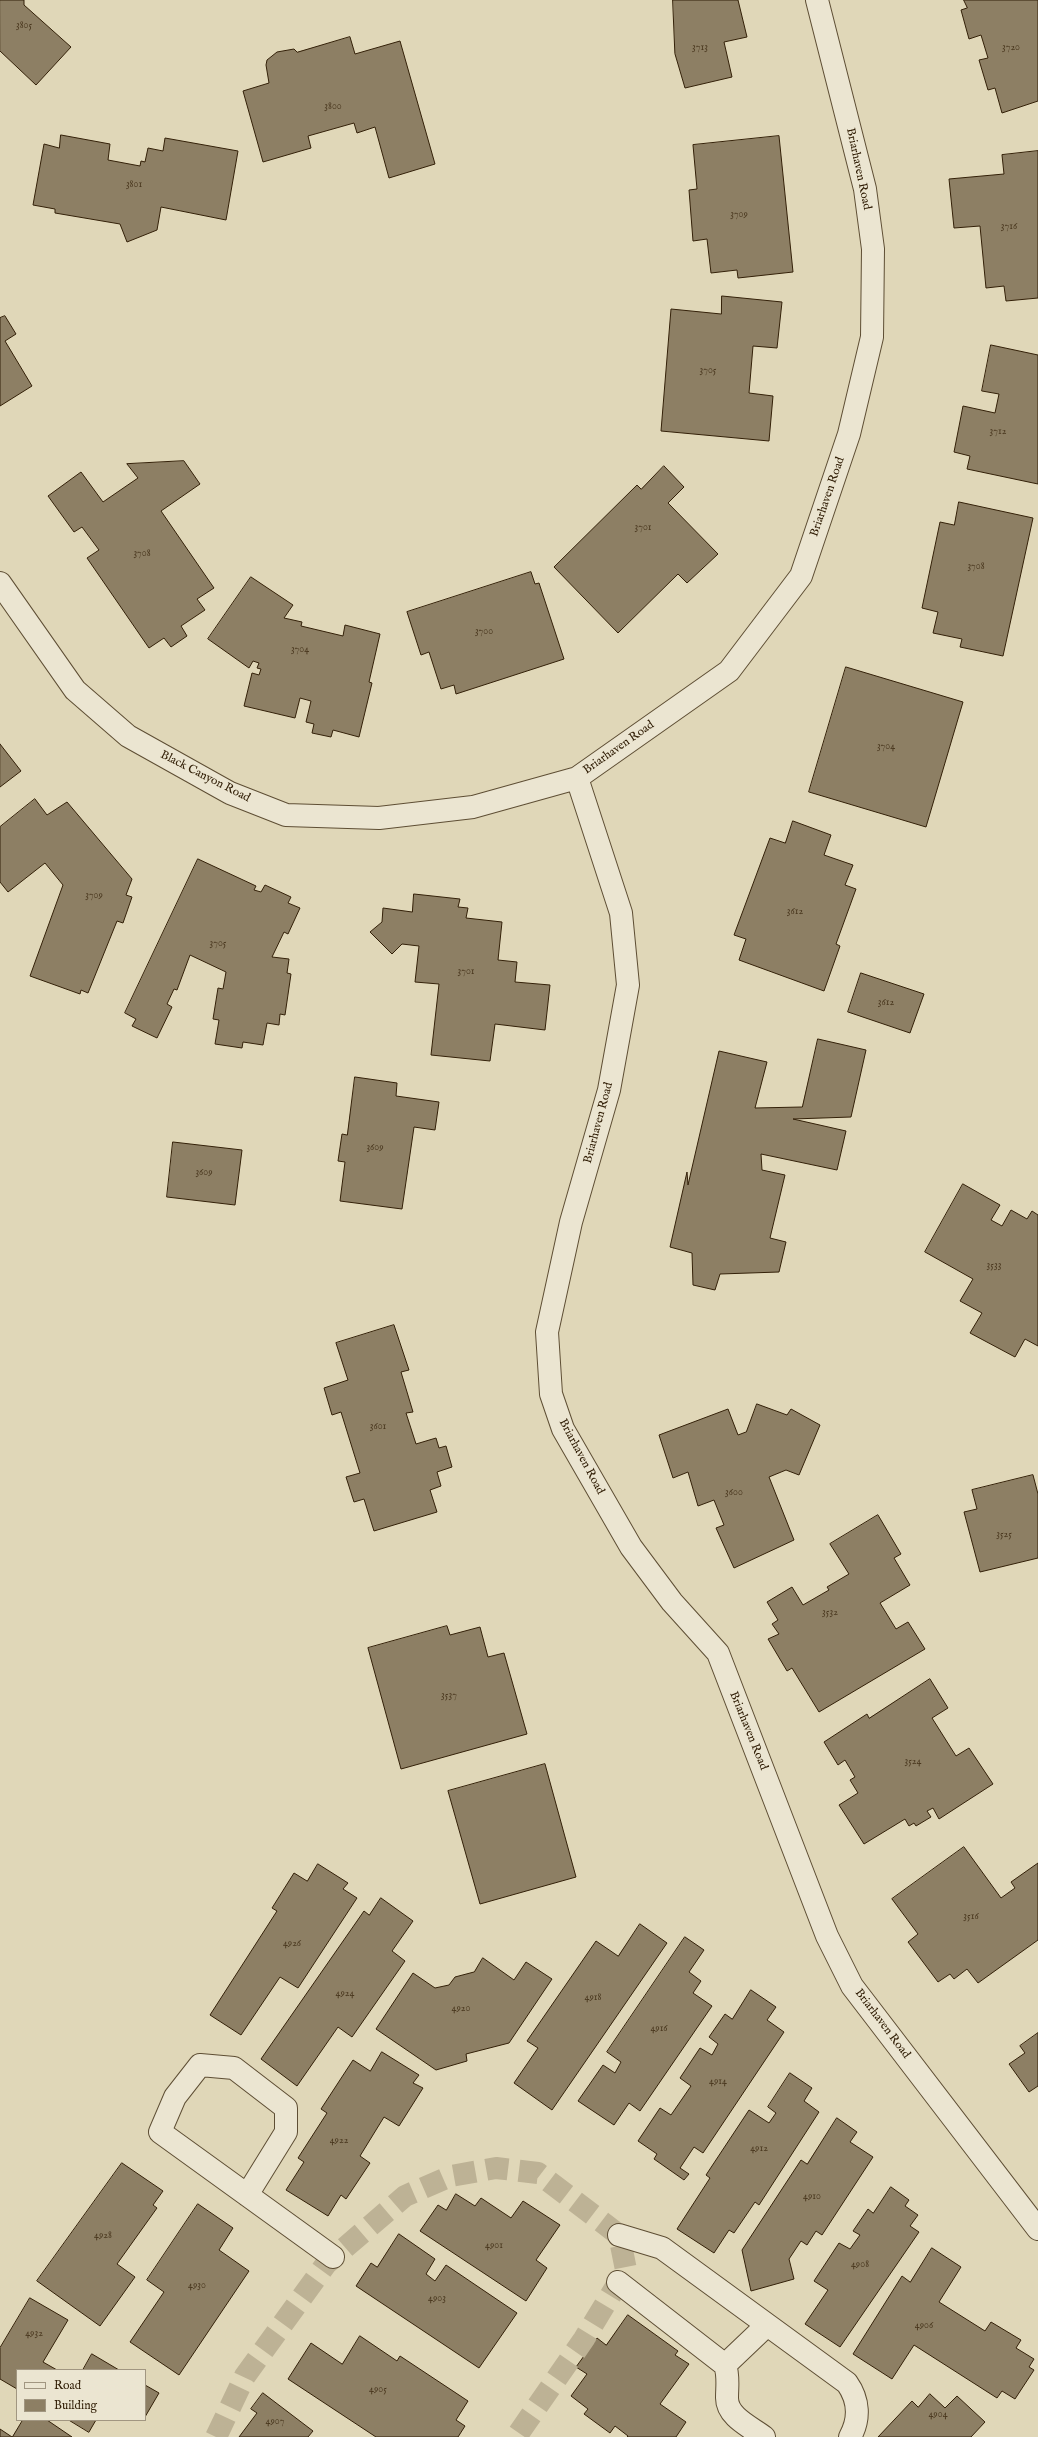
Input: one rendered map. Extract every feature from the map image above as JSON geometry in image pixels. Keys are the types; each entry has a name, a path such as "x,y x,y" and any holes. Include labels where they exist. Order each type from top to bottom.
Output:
{"street":[{"name":"Briarhaven Road","path":"817,0 865,189 873,249 872,337 849,434 801,576 729,671 577,778 621,913 628,986 609,1090 571,1222 547,1332 551,1394 563,1429 631,1547 672,1602 718,1653 827,1936 852,1986 1038,2230"},
{"name":"Black Canyon Road","path":"0,583 75,690 128,736 230,793 286,815 379,818 473,807 577,778"},
{"path":"247,2195 286,2132 286,2108 234,2068 200,2065 175,2097 160,2132 247,2195 333,2257"},
{"path":"619,2235 662,2248 847,2383 855,2394 858,2414 850,2437"},
{"path":"618,2282 725,2365 728,2374 728,2406 732,2414 764,2437"},
{"path":"725,2365 768,2325"}],"building":[{"path":"0,0 24,0 24,5 71,47 36,85 0,51"},
{"path":"673,0 738,0 747,37 724,42 732,77 685,88 675,54"},
{"path":"964,0 1038,0 1038,101 1002,113 995,88 988,90 979,60 988,58 981,35 969,39 961,10 967,8"},
{"path":"350,37 355,54 400,41 435,164 389,178 375,127 357,133 354,123 308,136 311,148 263,162 243,91 269,83 266,65 267,60 277,52 294,49 297,52"},
{"path":"61,135 110,144 108,160 140,166 141,161 145,162 148,148 163,151 165,138 238,151 226,220 161,207 157,230 127,242 120,224 55,213 55,209 33,205 44,144 59,148"},
{"path":"779,136 793,272 738,278 737,270 711,273 707,239 693,241 689,190 697,189 693,145"},
{"path":"1038,151 1038,298 1006,301 1004,286 986,288 980,226 954,228 949,179 1004,174 1002,155"},
{"path":"722,296 782,302 777,348 753,346 749,393 773,396 769,441 661,431 671,309 721,314"},
{"path":"5,316 16,334 5,341 32,386 0,406 0,318"},
{"path":"991,345 1038,355 1038,484 967,469 970,456 954,452 963,406 995,413 999,394 982,391"},
{"path":"184,461 200,484 161,511 214,588 197,599 205,610 181,626 187,636 171,647 164,638 149,648 87,558 99,550 82,527 74,532 48,496 81,472 103,502 138,478 127,464"},
{"path":"664,466 684,487 668,503 718,554 687,583 678,574 618,633 554,567 637,485 641,489"},
{"path":"959,502 1033,518 1003,656 960,647 962,639 933,633 938,612 922,608 940,522 954,525"},
{"path":"531,572 535,584 539,583 564,659 456,694 454,685 441,689 429,652 421,655 407,612"},
{"path":"251,577 293,605 284,618 302,622 301,626 343,636 345,625 380,634 369,682 372,683 359,737 333,730 331,737 312,733 314,724 306,722 311,701 300,698 295,718 244,706 252,673 259,675 261,669 257,668 259,663 253,661 249,668 208,639"},
{"path":"846,667 963,702 926,827 809,792"},
{"path":"0,744 21,771 0,787"},
{"path":"35,799 47,815 67,802 132,879 126,895 132,897 123,923 117,921 88,993 81,990 80,994 30,976 63,885 45,863 8,892 0,882 0,827"},
{"path":"793,821 831,835 824,855 853,865 845,885 856,889 836,944 840,946 824,991 739,960 746,939 734,935 770,838 785,843"},
{"path":"198,859 256,886 254,890 261,892 265,885 291,897 288,903 300,908 288,934 284,932 272,957 289,959 287,973 291,974 285,1015 280,1014 279,1025 267,1023 263,1045 243,1042 242,1048 215,1044 219,1020 213,1019 218,988 223,989 226,972 190,955 177,990 174,989 167,1004 172,1007 157,1038 132,1026 136,1019 125,1013"},
{"path":"414,894 460,899 458,907 468,908 466,918 502,922 498,960 517,962 515,982 550,985 545,1030 495,1024 490,1061 431,1055 439,984 415,982 419,946 402,944 392,954 370,932 382,922 383,908 412,912"},
{"path":"861,973 924,994 910,1033 848,1012"},
{"path":"818,1039 866,1050 851,1117 793,1119 846,1131 837,1170 761,1154 762,1170 785,1175 770,1238 786,1242 779,1272 720,1274 715,1290 693,1285 692,1253 670,1247 687,1172 688,1185 719,1051 767,1062 755,1108 802,1107"},
{"path":"355,1077 397,1083 396,1096 439,1102 435,1130 414,1127 402,1209 340,1201 345,1162 338,1161 342,1134 347,1135"},
{"path":"173,1142 242,1150 235,1205 167,1197"},
{"path":"963,1184 1000,1205 991,1220 1002,1226 1011,1210 1027,1219 1032,1211 1038,1215 1038,1346 1025,1339 1015,1357 970,1333 982,1313 960,1301 973,1279 925,1252"},
{"path":"394,1325 409,1370 401,1372 413,1412 406,1413 416,1444 436,1438 439,1448 446,1446 452,1467 437,1472 441,1486 430,1490 437,1512 374,1531 364,1499 354,1502 346,1477 360,1473 341,1412 332,1415 324,1388 348,1380 336,1343"},
{"path":"757,1404 787,1415 791,1409 820,1425 799,1475 786,1470 769,1477 794,1540 734,1568 716,1528 724,1525 714,1500 698,1506 688,1472 673,1478 659,1435 728,1409 738,1435 746,1432"},
{"path":"1033,1475 1038,1494 1038,1558 980,1572 964,1512 977,1509 972,1490"},
{"path":"878,1515 901,1554 894,1558 910,1585 880,1603 896,1629 908,1622 925,1649 819,1712 792,1668 787,1671 768,1639 779,1634 772,1624 778,1620 767,1602 792,1587 803,1605 829,1590 827,1587 849,1574 830,1544"},
{"path":"447,1626 450,1635 480,1627 488,1657 504,1653 527,1734 401,1769 368,1648"},
{"path":"930,1679 948,1708 932,1718 956,1756 969,1748 993,1784 939,1819 933,1808 927,1811 931,1817 916,1826 914,1823 909,1826 905,1819 864,1844 839,1805 858,1793 850,1780 855,1777 845,1760 838,1765 824,1742 867,1714 869,1718"},
{"path":"545,1764 576,1877 480,1904 448,1791"},
{"path":"964,1847 1001,1898 1015,1888 1011,1882 1038,1863 1038,1940 978,1983 967,1969 954,1979 950,1974 938,1982 908,1942 918,1934 892,1899"},
{"path":"318,1864 348,1883 343,1889 357,1898 298,1988 280,1977 241,2035 210,2015 277,1911 272,1908 294,1873 307,1881"},
{"path":"381,1898 413,1921 392,1951 405,1961 352,2037 338,2027 297,2086 261,2059 364,1911 369,1915"},
{"path":"640,1924 667,1943 552,2110 514,2083 538,2048 527,2041 596,1941 618,1956"},
{"path":"685,1937 704,1950 689,1972 701,1981 693,1993 712,2006 640,2111 629,2103 614,2125 578,2101 603,2065 615,2073 621,2062 607,2052"},
{"path":"483,1958 514,1980 526,1962 552,1979 509,2043 466,2054 467,2061 436,2070 376,2029 413,1973 435,1988 449,1985 455,1977 474,1972"},
{"path":"751,1990 776,2007 767,2020 784,2032 703,2153 694,2147 680,2168 689,2174 684,2180 654,2159 657,2154 638,2141 660,2108 671,2115 691,2086 680,2078 700,2048 712,2055 718,2044 709,2037 725,2014 732,2019"},
{"path":"1038,2033 1038,2086 1029,2092 1009,2064 1025,2053 1020,2046"},
{"path":"382,2052 419,2075 413,2083 423,2088 399,2126 384,2117 360,2156 370,2163 346,2199 341,2195 328,2216 286,2190 304,2162 298,2158 327,2113 321,2109 353,2060 370,2071"},
{"path":"790,2073 812,2088 804,2101 819,2112 759,2205 755,2202 734,2233 729,2230 714,2253 677,2229 710,2178 706,2175 749,2110 769,2123 776,2113 768,2107"},
{"path":"837,2118 857,2132 850,2142 873,2157 822,2235 816,2231 807,2245 801,2241 789,2259 794,2279 751,2291 742,2250 801,2160 807,2164"},
{"path":"122,2163 163,2191 153,2205 157,2208 117,2264 135,2277 100,2326 37,2281"},
{"path":"891,2187 909,2200 905,2206 918,2215 910,2226 919,2232 840,2347 805,2324 828,2290 814,2281 839,2243 850,2249 860,2235 853,2231 868,2209 873,2213"},
{"path":"456,2194 475,2206 481,2198 511,2218 523,2201 560,2225 536,2260 547,2268 526,2301 420,2231 438,2205 446,2210"},
{"path":"198,2204 233,2228 219,2250 249,2271 179,2375 130,2342 164,2292 147,2280"},
{"path":"399,2234 435,2259 426,2274 435,2281 446,2265 517,2313 479,2368 356,2286 371,2263 377,2267"},
{"path":"932,2248 961,2267 939,2302 985,2331 991,2322 1021,2340 1016,2348 1034,2359 1029,2367 1034,2370 1015,2399 1002,2391 997,2398 914,2345 892,2379 853,2354 902,2276 910,2282"},
{"path":"30,2298 68,2320 43,2362 55,2369 16,2369 16,2388 0,2379 0,2348"},
{"path":"628,2315 678,2351 675,2355 689,2364 660,2404 686,2422 676,2437 627,2437 628,2436 615,2426 610,2433 584,2414 588,2409 571,2396 587,2374 576,2367 597,2338 606,2345"},
{"path":"360,2336 397,2361 400,2356 468,2401 456,2420 465,2426 458,2437 376,2437 288,2379 311,2343 342,2364"},
{"path":"92,2354 117,2369 84,2369"},
{"path":"146,2386 159,2393 146,2415"},
{"path":"263,2393 313,2431 308,2437 239,2437 257,2413 251,2409"},
{"path":"930,2394 945,2408 957,2396 985,2422 971,2437 878,2437 912,2401 918,2407"},
{"path":"22,2421 48,2421 72,2437 12,2437"},
{"path":"71,2421 95,2421 89,2432"},
{"path":"0,2429 12,2437 0,2437"}],"tunnel":[{"path":"216,2437 245,2376 326,2264 405,2196 451,2176 496,2168 538,2173 619,2235 626,2270 584,2339 516,2437"}]}
